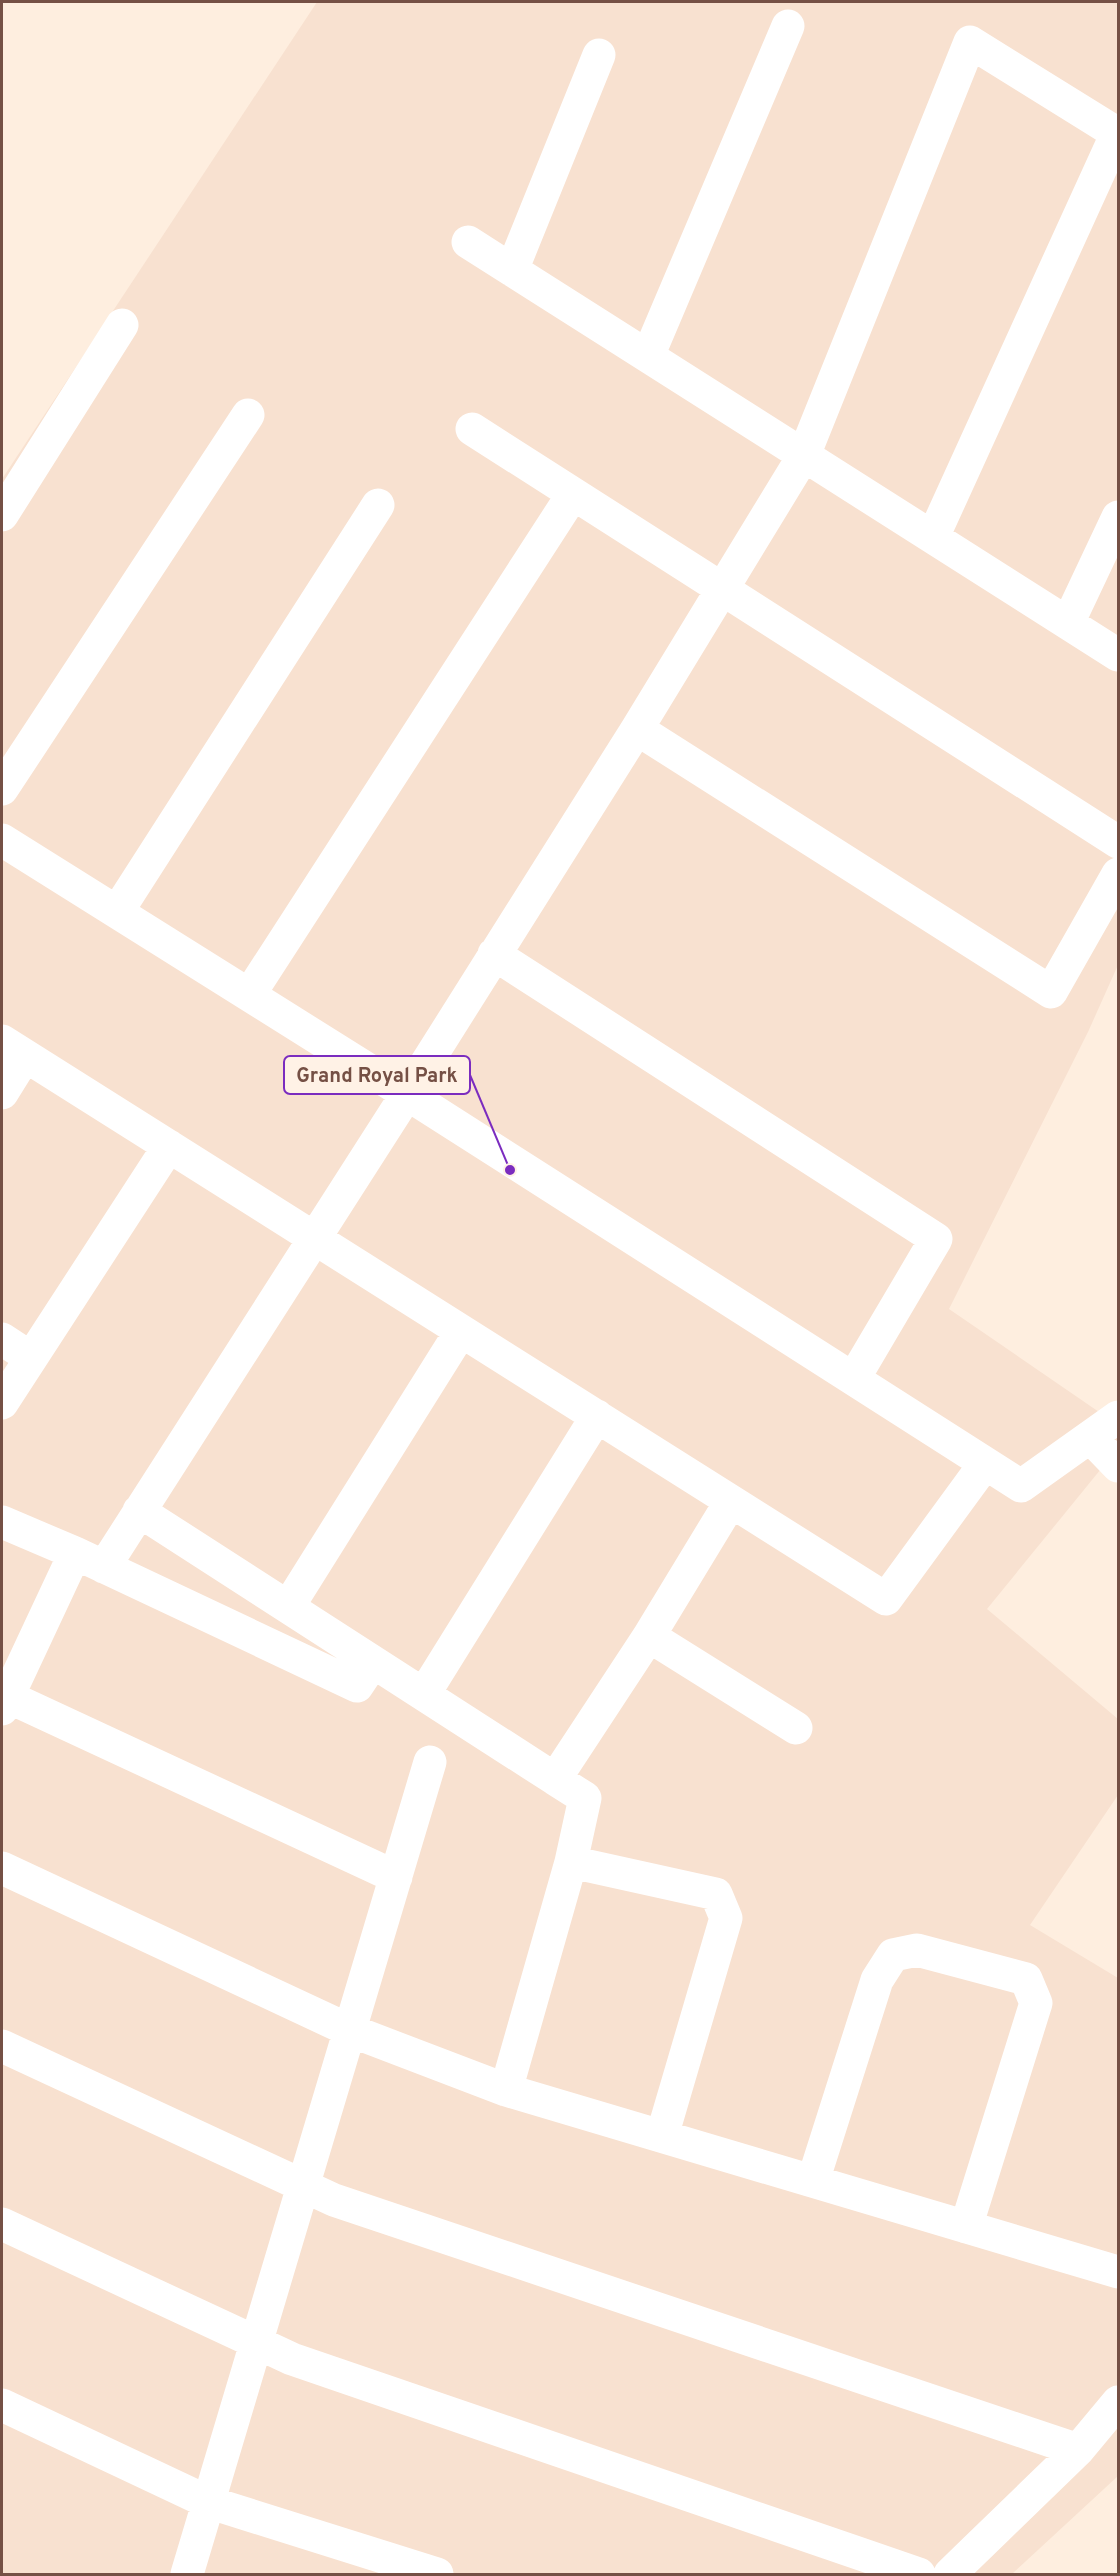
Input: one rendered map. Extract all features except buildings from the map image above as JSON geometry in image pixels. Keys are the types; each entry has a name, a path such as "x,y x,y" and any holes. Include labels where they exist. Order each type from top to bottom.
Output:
{"street":[{"path":"648,356 788,26"},
{"path":"396,1877 3,1700 89,1560 139,1511 315,1238 637,729 804,455 970,42 1118,133 933,537"},
{"path":"512,270 599,55"},
{"path":"468,242 1119,655"},
{"path":"2,515 122,325"},
{"path":"2,789 248,416"},
{"path":"472,429 1119,842"},
{"path":"249,995 573,494"},
{"path":"117,912 378,505"},
{"path":"1068,623 1119,517"},
{"path":"637,729 1051,992 1119,874"},
{"path":"2,840 407,1094 854,1378 984,1465 1021,1486 1119,1417"},
{"path":"494,954 936,1239 854,1378"},
{"path":"2,1093 13,1048 886,1599 984,1465"},
{"path":"2,1403 169,1146"},
{"path":"288,1607 461,1331"},
{"path":"2,1339 31,1358"},
{"path":"424,1694 597,1416"},
{"path":"1090,1437 1119,1466"},
{"path":"555,1779 649,1636 731,1501"},
{"path":"139,1511 585,1798 571,1862 507,2090"},
{"path":"2,1522 89,1560 357,1686 373,1662"},
{"path":"649,1636 796,1728"},
{"path":"187,2574 430,1762"},
{"path":"571,1862 716,1894 726,1918 662,2136"},
{"path":"2,1868 349,2030 507,2090 1119,2272"},
{"path":"813,2181 877,1980 893,1955 917,1950 1026,1979 1036,2004 966,2227"},
{"path":"2,2046 334,2200 1078,2450"},
{"path":"2,2224 292,2359 919,2574"},
{"path":"950,2574 1078,2450 1119,2402"},
{"path":"2,2405 208,2502 436,2574"}],"shaded area":[{"path":"317,2 1118,2 1118,965 1088,1032 949,1309 1118,1425 1118,1448 987,1609 1118,1719 1118,1795 1030,1925 1118,1978 1118,2476 1012,2574 2,2574 2,479"}],"place":[{"name":"Grand Royal Park","path":"510,1170"}]}
